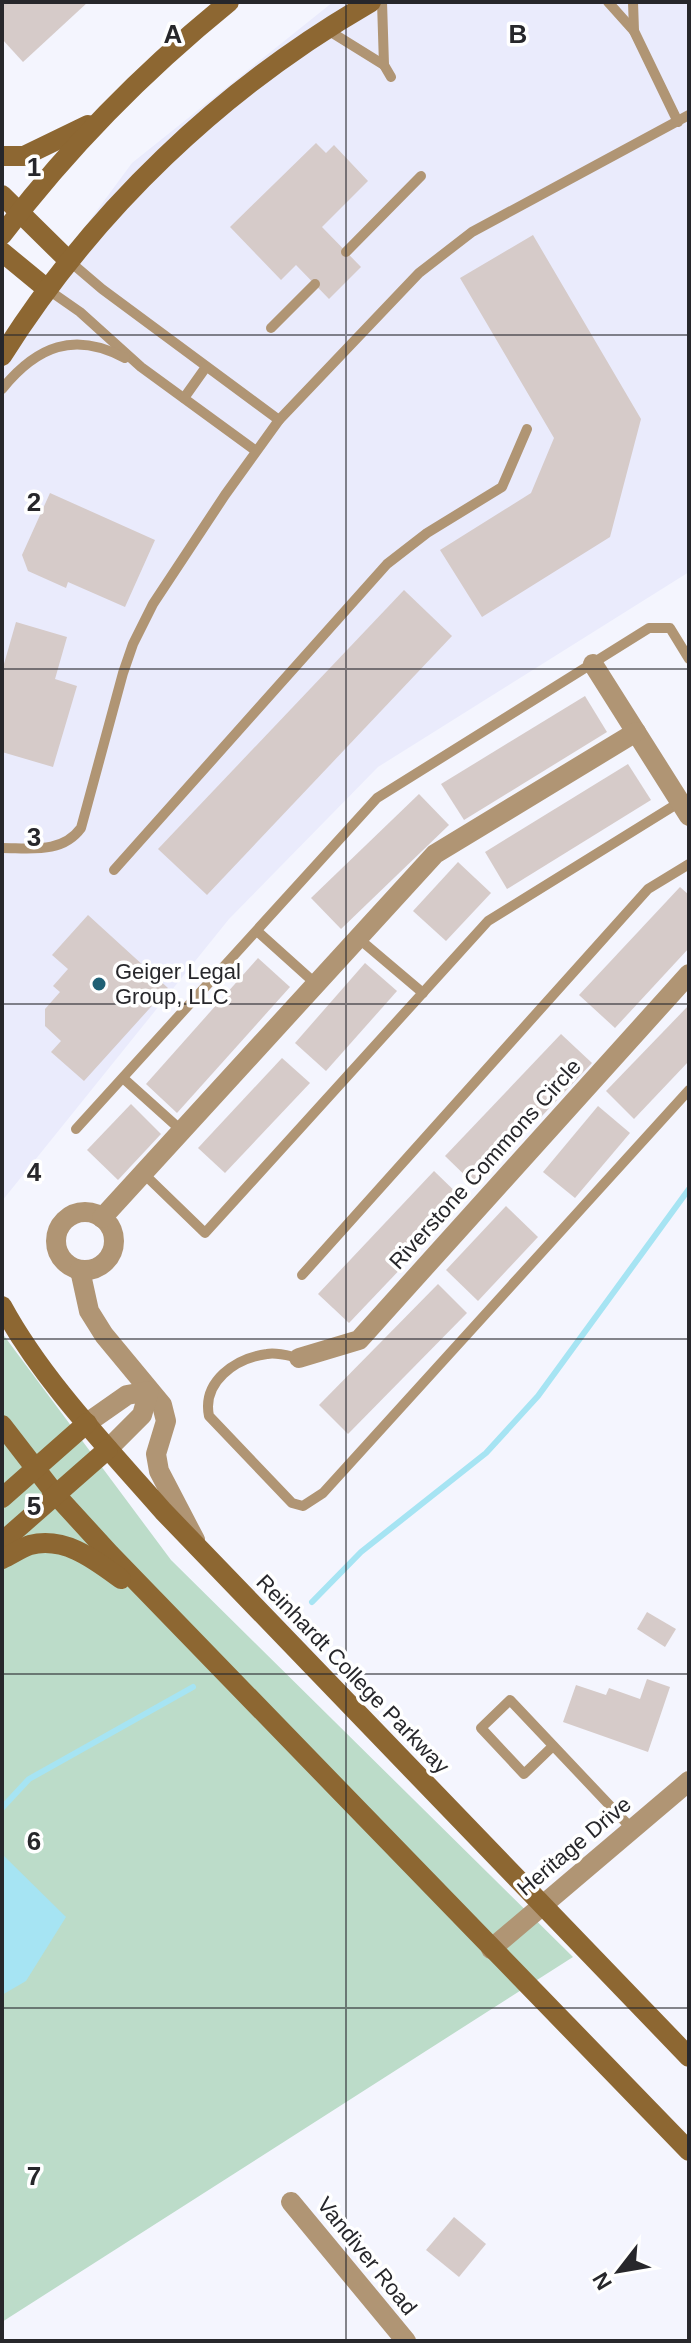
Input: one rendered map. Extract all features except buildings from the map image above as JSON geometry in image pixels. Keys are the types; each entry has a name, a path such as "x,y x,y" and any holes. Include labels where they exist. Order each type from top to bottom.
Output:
{"street":[{"path":"2,235 69,151 181,41 229,2"},
{"path":"2,356 68,260 158,163 261,74 371,2"},
{"path":"2,156 24,156 103,118"},
{"path":"2,195 68,260"},
{"path":"2,252 47,289"},
{"path":"593,664 685,809"},
{"path":"102,1218 435,854 636,732"},
{"name":"Riverstone Commons Circle","path":"299,1358 359,1340 689,974"},
{"path":"78,1213 91,1213 102,1218 111,1228 114,1241 112,1253 93,1270 80,1270 68,1265 59,1255 56,1242 66,1219 78,1213"},
{"path":"80,1270 89,1311 104,1335 162,1405 166,1421 156,1454 159,1471 199,1549"},
{"name":"Reinhardt College Parkway","path":"2,1306 46,1371 108,1449 199,1549 689,2057"},
{"path":"2,1498 87,1423 127,1395 149,1391"},
{"path":"2,1542 142,1415 149,1391"},
{"path":"2,1425 56,1495 689,2151"},
{"path":"2,1559 31,1545 63,1544 93,1558 166,1611"},
{"name":"Heritage Drive","path":"491,1949 689,1781"},
{"name":"Vandiver Road","path":"291,2202 406,2341"}],"lane":[{"path":"382,2 384,65"},
{"path":"608,2 634,31 678,122"},
{"path":"633,2 634,31"},
{"path":"326,29 384,65 391,77"},
{"path":"2,848 57,846 75,836 81,828 123,673 140,626 279,420 419,273 452,246 472,232 689,115"},
{"path":"346,252 421,176"},
{"path":"68,260 102,289 279,420"},
{"path":"271,328 315,284"},
{"path":"47,289 80,312 141,367 256,451"},
{"path":"2,389 17,371 35,357 61,345 80,343 107,349 141,367"},
{"path":"184,398 206,367"},
{"path":"114,870 387,564 427,533 502,487 527,429"},
{"path":"76,1129 377,798 649,628 670,628 689,659"},
{"path":"143,1173 205,1233 488,921 685,809"},
{"path":"302,1275 648,889 689,864"},
{"path":"257,931 316,984"},
{"path":"358,938 423,993"},
{"path":"123,1078 182,1131"},
{"path":"299,1358 270,1353 241,1362 214,1383 208,1393 207,1406 209,1416 292,1503 303,1506 323,1493 689,1090"},
{"path":"553,1746 524,1774 481,1728 510,1700 632,1829"}],"shaded area":[{"path":"333,2 689,2 689,572 378,767 229,919 2,1201 2,339 132,163"}],"green space":[{"path":"2,1333 171,1560 573,1957 2,2322"}],"water":[{"path":"2,1854 66,1917 26,1981 2,1995"}],"waterway":[{"path":"312,1602 361,1552 486,1453 538,1396 689,1189"},
{"path":"2,1808 29,1779 193,1687"}],"place":[{"name":"Geiger Legal Group, LLC","path":"99,984"}]}
